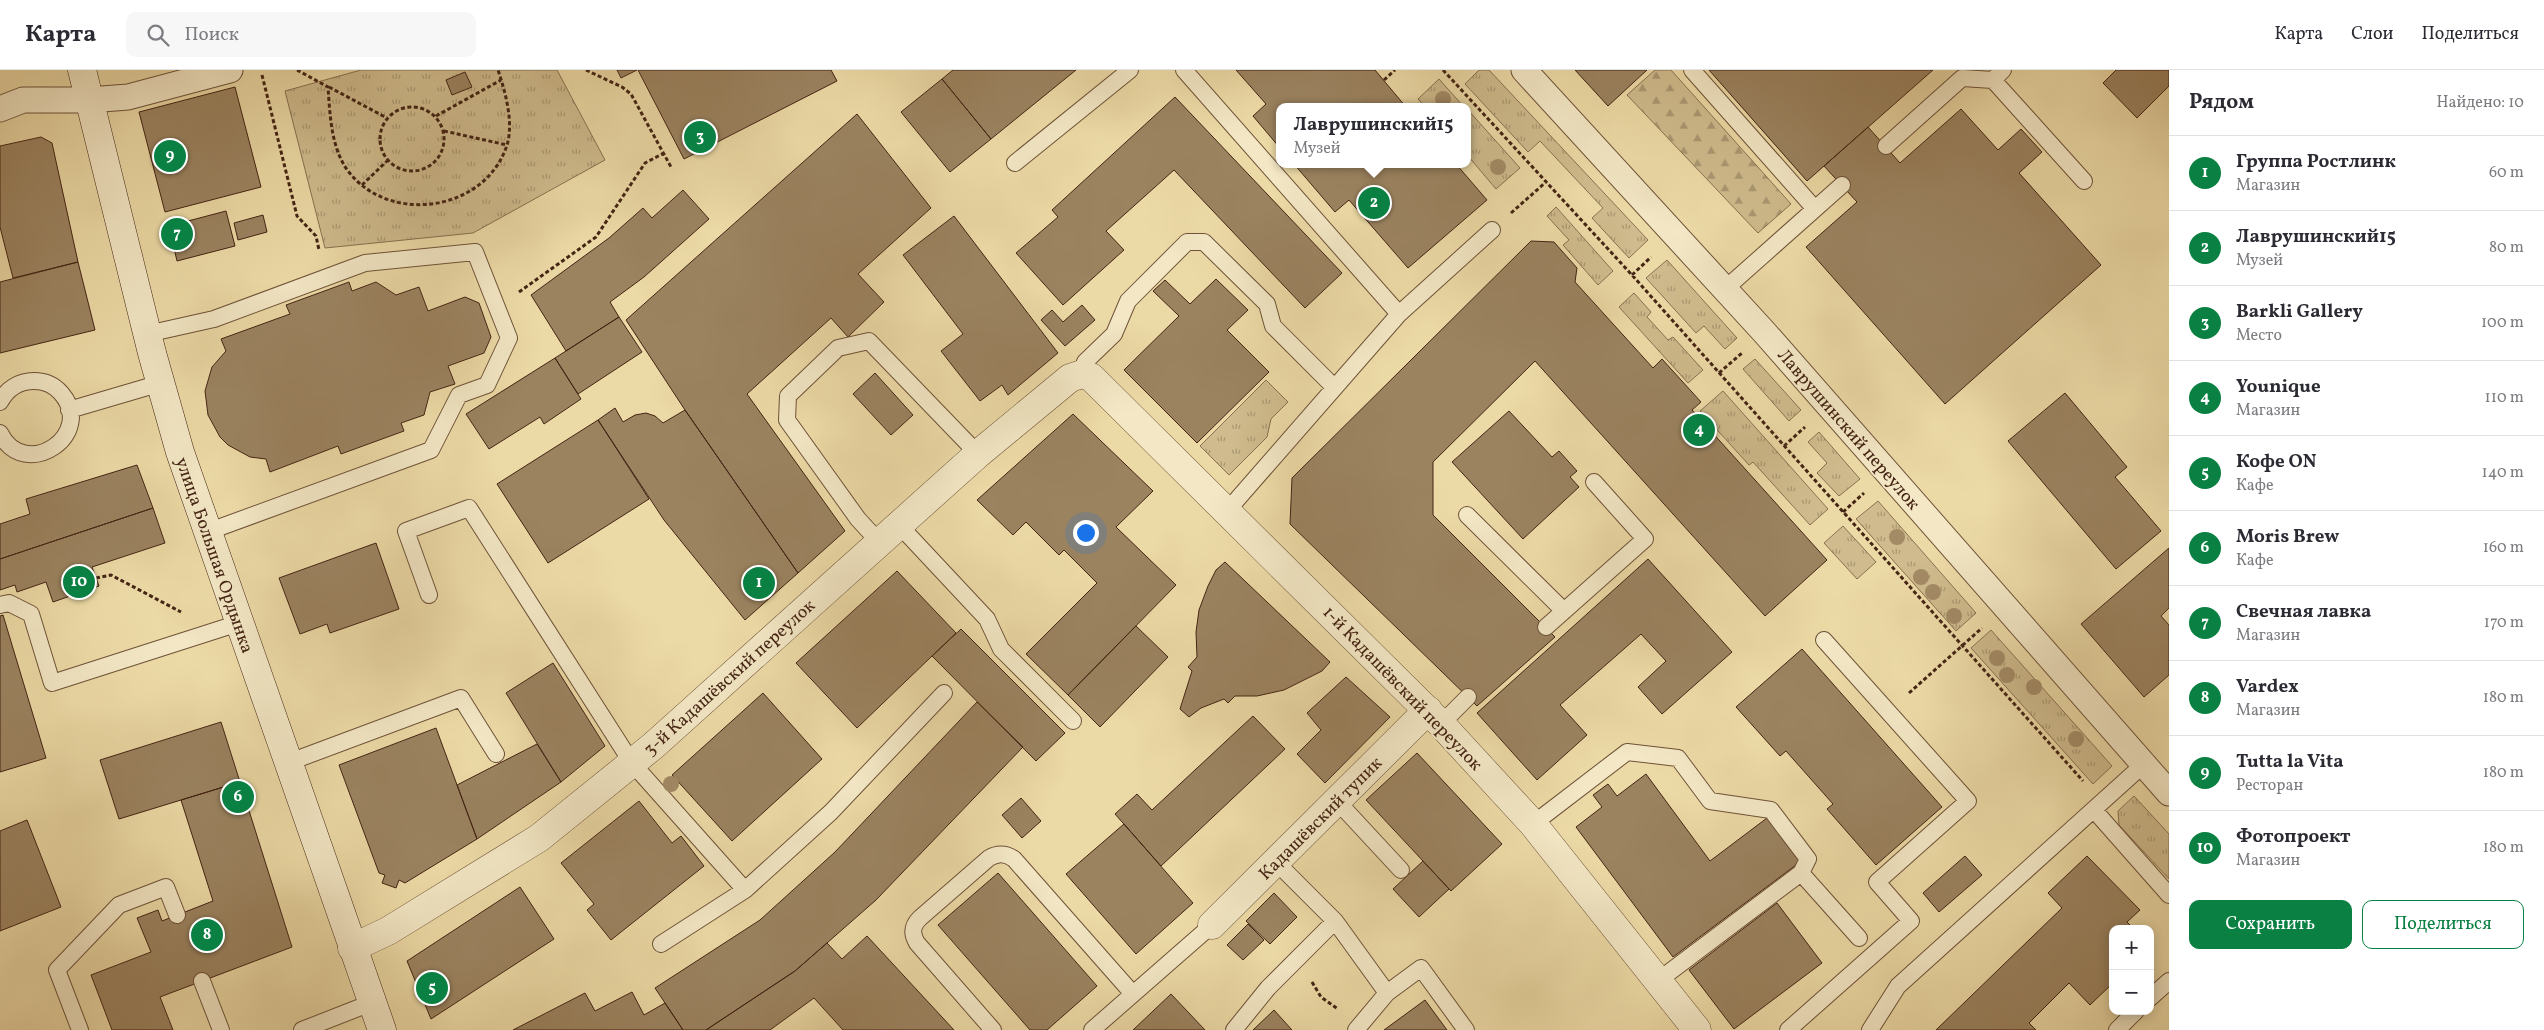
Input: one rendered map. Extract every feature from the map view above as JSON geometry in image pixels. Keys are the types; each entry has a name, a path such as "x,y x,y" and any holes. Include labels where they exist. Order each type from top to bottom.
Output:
{"street":[{"name":"улица Большая Ордынка","path":"82,70 147,334 180,452 287,763 382,1030"},
{"path":"0,109 23,100 89,100 128,97 230,70"},
{"name":"Лаврушинский переулок","path":"1524,70 1725,289 2169,793"},
{"name":"3-й Кадашёвский переулок","path":"352,948 388,931 539,838 632,763 770,643 978,454 1070,378 1082,374"},
{"name":"1-й Кадашёвский переулок","path":"1082,374 1091,377 1434,717 1533,824 1659,980 1696,1030"},
{"name":"Кадашёвский тупик","path":"1212,925 1337,801 1434,717"}],"lane":[{"path":"1015,163 1130,70"},
{"path":"1184,70 1399,314"},
{"path":"1692,70 1815,209"},
{"path":"1886,146 1962,78 1998,75 2084,181"},
{"path":"1725,289 1842,185"},
{"path":"1227,511 1399,314 1492,230"},
{"path":"1082,374 1085,362 1114,334 1128,301 1187,242 1204,242 1267,304 1273,326 1334,387"},
{"path":"147,334 214,319 365,264 475,252 509,338 487,385 459,395 431,450 207,532"},
{"path":"978,454 869,341 838,348 788,396 787,420 858,519 889,534 987,619 1002,649 1072,721"},
{"path":"0,402 7,392 18,383 40,381 59,391 69,410 70,424 64,438 54,448 41,454 20,452 8,444 0,433"},
{"path":"69,410 160,383"},
{"path":"1546,627 1645,539 1594,482"},
{"path":"429,595 406,531 469,508 632,763 745,890"},
{"path":"1467,515 1564,611"},
{"path":"0,606 9,603 30,614 52,683 239,623"},
{"path":"1788,1030 1911,921 1877,882 1968,802 1824,640"},
{"path":"661,944 745,890 831,812 944,693"},
{"path":"287,763 461,698 496,754"},
{"path":"1434,717 1468,698"},
{"path":"1533,824 1627,752 1678,758 1710,801 1771,810 1808,859 1801,873 1659,980"},
{"path":"1870,1030 1898,986 2144,764"},
{"path":"1337,801 1401,870"},
{"path":"2098,806 2169,895"},
{"path":"993,1030 917,943 912,930 914,924 920,918 995,854 1001,854 1014,859 1133,994"},
{"path":"1276,862 1335,921 1387,993"},
{"path":"1801,873 1859,938"},
{"path":"80,1030 57,970 119,905 166,887 177,915"},
{"path":"1234,1030 1268,988 1335,921"},
{"path":"1092,1030 1212,925"},
{"path":"1356,1030 1387,993 1421,968 1466,1030"},
{"path":"202,981 221,1030"},
{"path":"2154,994 2169,981"},
{"path":"302,1030 371,1003"},
{"path":"2117,1030 2132,1015"}],"path":[{"path":"261,70 298,216 316,236 326,278"},
{"path":"297,70 386,118"},
{"path":"328,87 331,121 338,150 348,170 362,185 395,203 411,205 439,204 473,189 496,166 507,144 509,123 498,70"},
{"path":"586,70 622,87 631,94 670,167"},
{"path":"1384,80 1395,70"},
{"path":"1443,70 1632,275 2098,806"},
{"path":"436,116 501,80"},
{"path":"411,106 427,110 436,116 444,131 443,149 437,160 427,167 416,171 403,170 388,160 382,151 380,140 381,128 386,118 400,109 411,106"},
{"path":"444,131 507,144"},
{"path":"498,307 596,237 645,163 664,154"},
{"path":"362,185 388,160"},
{"path":"1520,206 1546,182"},
{"path":"96,578 111,575 188,616"},
{"path":"1888,712 1959,648"},
{"path":"1314,942 1311,972 1313,985 1321,997 1332,1007 1347,1013 1368,1015"}],"green space":[{"path":"361,70 557,70 605,160 473,233 325,248 285,91"},
{"path":"1479,70 1489,70 1648,240 1629,258 1592,218 1603,208 1540,141 1528,152 1465,84"},
{"path":"1655,70 1671,70 1791,204 1758,233 1627,95"},
{"path":"1439,79 1460,103 1422,103 1418,99"},
{"path":"1471,113 1520,168 1496,189 1471,160"},
{"path":"1556,207 1613,271 1598,285 1563,245 1569,240 1547,216"},
{"path":"1667,260 1737,338 1725,349 1704,326 1696,333 1646,278"},
{"path":"1634,293 1651,312 1647,317 1668,340 1673,337 1703,370 1688,383 1619,307"},
{"path":"1755,359 1801,410 1789,421 1743,369"},
{"path":"1266,380 1288,402 1271,419 1267,437 1229,475 1200,446"},
{"path":"1723,391 1828,509 1810,525 1753,462 1749,465 1700,411"},
{"path":"1819,432 1860,479 1839,496 1817,473 1827,463 1808,442"},
{"path":"1878,501 1976,613 1956,631 1856,519"},
{"path":"1843,526 1876,562 1857,579 1824,543"},
{"path":"1991,630 2112,766 2093,784 1971,648"},
{"path":"2134,796 2169,834 2169,879 2119,825 2118,811"}],"building":[{"path":"617,70 637,70 621,78"},
{"path":"638,70 831,70 837,81 684,159"},
{"path":"953,70 1076,70 991,139 942,79"},
{"path":"1236,70 1375,70 1403,103 1276,103 1276,143 1253,116 1266,104"},
{"path":"1575,70 1647,70 1608,106"},
{"path":"1709,70 1933,70 1807,181"},
{"path":"2116,70 2169,70 2169,86 2137,118 2103,83"},
{"path":"465,72 472,87 452,95 446,80"},
{"path":"942,79 991,139 950,172 901,112"},
{"path":"235,87 261,187 165,212 139,112"},
{"path":"1175,97 1342,273 1305,308 1174,170 1106,231 1124,250 1063,305 1016,253 1058,217 1052,210"},
{"path":"1961,109 1998,150 2021,129 2042,152 2019,173 2101,265 1945,404 1806,247 1857,202 1824,166 1868,127 1900,163"},
{"path":"857,114 931,208 858,274 884,302 848,337 831,318 747,394 845,531 798,573 685,410 626,320"},
{"path":"41,137 52,143 78,262 13,278 0,227 0,146"},
{"path":"1297,168 1459,168 1487,200 1408,268 1349,200 1335,212"},
{"path":"683,190 709,219 644,277 610,302 619,317 566,351 531,295 609,238 643,208 652,218"},
{"path":"226,211 235,246 177,261 169,226"},
{"path":"263,215 267,232 238,240 234,223"},
{"path":"954,216 1058,353 1008,395 1002,385 980,401 941,351 963,334 903,255"},
{"path":"1531,241 1554,242 1577,268 1575,282 1653,368 1662,359 1701,402 1692,410 1827,560 1765,616 1535,361 1433,462 1433,515 1555,637 1477,706 1290,524 1292,478"},
{"path":"78,262 95,330 0,353 0,282"},
{"path":"1216,279 1248,310 1227,330 1269,372 1197,443 1124,370 1179,316 1153,291 1165,280 1190,304"},
{"path":"349,282 352,291 376,282 396,295 419,287 428,311 465,297 479,303 491,337 484,353 448,366 455,384 430,392 424,415 401,423 404,431 341,454 338,446 270,472 266,459 250,457 228,445 220,437 208,415 205,391 212,367 226,351 221,339 290,314 286,305"},
{"path":"1082,305 1095,320 1065,346 1041,320 1052,310 1063,322"},
{"path":"619,317 642,352 578,394 555,358"},
{"path":"555,358 581,399 544,424 540,417 489,449 466,414"},
{"path":"875,373 913,415 891,435 853,394"},
{"path":"2065,393 2127,467 2115,477 2161,531 2116,569 2008,441"},
{"path":"615,408 623,422 635,415 646,413 655,416 663,423 685,410 798,573 745,620 664,520 598,420"},
{"path":"1509,411 1552,457 1559,451 1577,471 1570,477 1579,487 1523,539 1452,462"},
{"path":"1073,414 1153,491 1116,527 1176,585 1068,695 1026,654 1097,583 1064,550 1059,555 1026,522 1013,535 977,500"},
{"path":"598,420 649,499 548,563 497,484"},
{"path":"137,465 153,508 0,559 0,524 30,514 26,499"},
{"path":"153,508 165,543 92,567 99,586 53,602 46,582 17,592 15,585 0,590 0,559"},
{"path":"376,543 399,609 330,633 327,624 300,634 279,578"},
{"path":"2169,548 2169,608 2161,616 2169,625 2169,675 2144,697 2081,624"},
{"path":"1648,559 1732,652 1662,714 1638,687 1666,661 1641,634 1560,705 1587,735 1537,780 1477,713"},
{"path":"1225,562 1330,662 1322,671 1284,690 1257,696 1235,696 1228,703 1224,699 1201,708 1189,717 1180,709 1192,671 1188,667 1197,657 1196,632 1199,610 1216,570"},
{"path":"897,571 956,633 857,728 796,663"},
{"path":"3,615 46,758 0,772 0,616"},
{"path":"1136,626 1168,657 1100,727 1068,695"},
{"path":"961,629 1065,733 1036,761 932,656"},
{"path":"1802,649 1942,807 1876,865 1827,809 1833,804 1786,751 1780,756 1736,707"},
{"path":"553,663 605,746 561,782 506,693"},
{"path":"1346,677 1390,717 1325,783 1297,754 1321,730 1307,713"},
{"path":"763,693 822,759 732,841 672,775"},
{"path":"977,702 1023,747 876,900 795,971 706,1030 683,1030 655,988 760,920 835,852"},
{"path":"1253,716 1285,749 1161,866 1115,814 1137,794 1152,810"},
{"path":"221,722 240,782 119,819 100,760"},
{"path":"436,728 477,839 405,883 399,880 396,888 382,883 385,875 379,873 339,765"},
{"path":"537,744 561,782 477,839 457,785"},
{"path":"1417,753 1502,844 1451,891 1366,800"},
{"path":"1646,774 1710,861 1767,818 1800,862 1673,957 1576,827 1602,807 1593,795 1608,784 1617,796"},
{"path":"240,782 292,947 160,997 173,1030 112,1030 91,975 151,952 137,918 158,910 162,921 213,901 181,800"},
{"path":"1021,798 1041,821 1022,838 1002,815"},
{"path":"639,801 672,843 681,836 704,866 611,940 587,910 594,904 561,863"},
{"path":"27,820 61,907 0,931 0,831"},
{"path":"1124,824 1193,903 1136,954 1066,874"},
{"path":"1965,856 1982,875 1939,912 1923,893"},
{"path":"2087,856 2140,910 2127,922 2130,925 2109,925 2109,987 2090,1005 2069,983 2029,1023 2036,1030 1936,1030 2062,908 2048,893"},
{"path":"1423,861 1449,889 1419,917 1393,889"},
{"path":"998,873 1097,986 1047,1030 1030,1030 938,925"},
{"path":"520,887 554,939 431,1019 407,961"},
{"path":"1274,893 1297,917 1270,944 1246,921"},
{"path":"1777,903 1822,963 1734,1029 1689,970"},
{"path":"1248,924 1264,940 1243,960 1227,945"},
{"path":"867,936 954,1030 843,1030 814,998 770,1030 706,1030 795,971 827,943 842,959"},
{"path":"632,992 644,1015 665,1003 683,1030 513,1030 585,993 595,1011"},
{"path":"1171,994 1205,1030 1133,1030"},
{"path":"1425,1000 1447,1030 1384,1030"},
{"path":"1274,1010 1292,1030 1253,1030"}],"place":[{"name":"Barkli Gallery","path":"700,137"},
{"name":"Tutta la Vita","path":"170,156"},
{"name":"Лаврушинский15","path":"1374,203"},
{"name":"Свечная лавка","path":"177,234"},
{"name":"Younique","path":"1699,430"},
{"name":"Фотопроект","path":"79,582"},
{"name":"Группа Ростлинк","path":"759,583"},
{"name":"Moris Brew","path":"238,797"},
{"name":"Vardex","path":"207,935"},
{"name":"Кофе ON","path":"432,988"}]}
